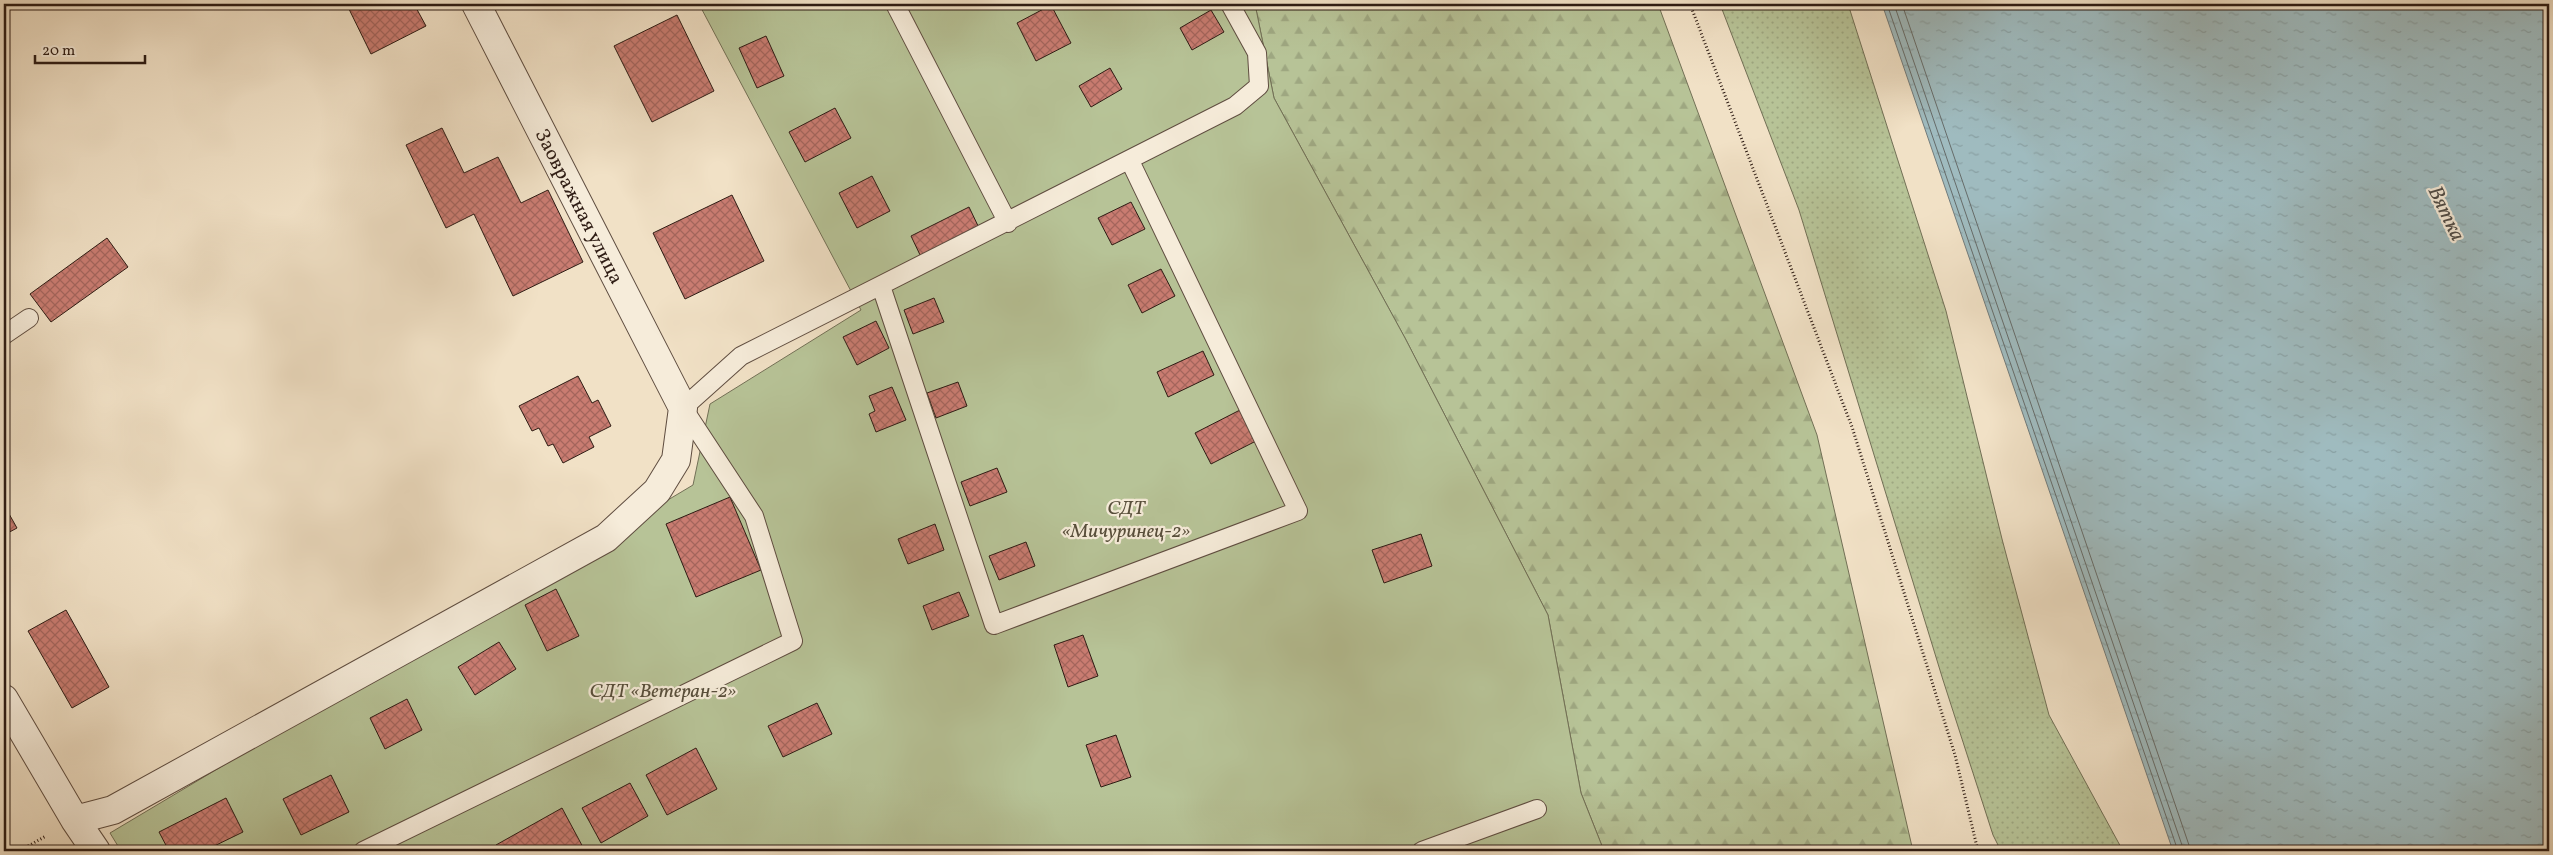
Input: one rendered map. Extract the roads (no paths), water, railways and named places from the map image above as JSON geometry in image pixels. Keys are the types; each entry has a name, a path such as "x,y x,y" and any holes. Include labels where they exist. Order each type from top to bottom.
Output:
{"street":[{"name":"Заовражная улица","path":"476,4 683,408"},
{"path":"74,820 113,810 606,538 657,491 676,460 683,408"},
{"path":"4,699 74,820 96,851"}],"lane":[{"path":"895,4 1008,223"},
{"path":"363,851 794,641 754,516 683,408 741,356 1008,223 1236,106 1259,86 1257,52 1230,4"},
{"path":"880,286 994,625 1298,511 1130,161"},
{"path":"4,335 29,318"},
{"path":"1422,851 1537,809"}],"water":[{"name":"Вятка","path":"1882,4 2549,4 2549,851 2173,851"}],"park label":[{"name":"СДТ «Мичуринец-2»","path":"1126,518"},
{"name":"СДТ «Ветеран-2»","path":"663,690"}]}
